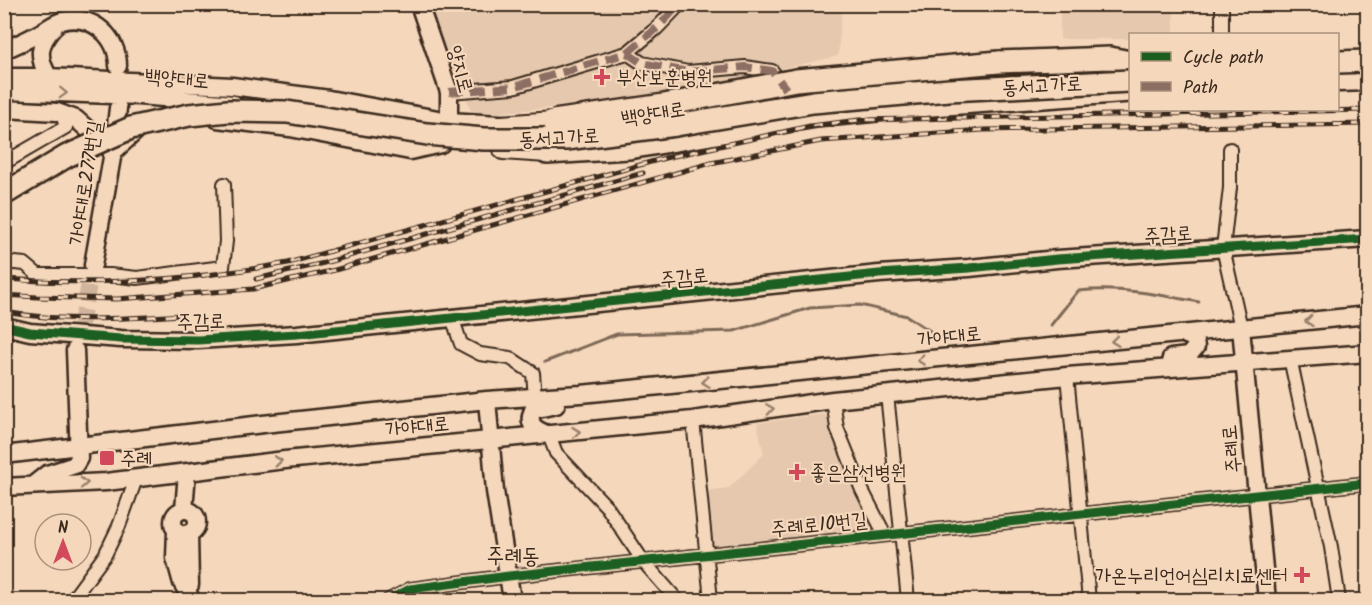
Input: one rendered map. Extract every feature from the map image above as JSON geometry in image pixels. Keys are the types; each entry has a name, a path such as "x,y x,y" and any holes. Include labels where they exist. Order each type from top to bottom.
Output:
{"highway":[{"path":"553,121 664,105 796,80 999,63 1110,58 1129,62"},
{"path":"1339,62 1368,59"},
{"name":"동서고가로","path":"4,180 73,139 105,125 163,109 206,103 262,100 298,102 466,126 568,128 662,116 779,95 912,82 1129,68"},
{"path":"1339,73 1368,72"},
{"name":"동서고가로","path":"4,194 67,156 131,128 189,115 228,111 287,112 426,134 484,139 566,140 813,102 949,90 1129,81"},
{"path":"547,153 629,148 827,115 917,106 1129,91"}],"main road":[{"name":"양지로","path":"420,5 449,92 449,121 445,145"},
{"path":"4,50 60,21 73,19 92,23 104,30 114,45 118,66"},
{"path":"49,77 42,65 41,48 45,37 60,21"},
{"path":"1339,57 1368,59"},
{"name":"백양대로","path":"4,76 232,86 279,91 449,121 502,125 552,125 704,106 786,89 923,72 1129,62"},
{"path":"1339,83 1368,82"},
{"name":"백양대로","path":"4,91 139,96 238,104 320,124 445,145 503,150 558,149 802,110 973,96 1129,91"},
{"name":"가야대로277번길","path":"93,265 113,153 118,108"},
{"path":"4,109 62,114 76,119 113,153 132,132 160,120 171,119 215,119 290,128 410,151 445,145"},
{"path":"502,125 553,121"},
{"path":"503,150 547,153"},
{"name":"주감로","path":"4,326 30,332 122,339 198,340 297,334 879,274 1057,259 1368,239"},
{"name":"가야대로","path":"4,455 487,400 581,394 1368,315"},
{"name":"주례로","path":"1241,328 1267,600"},
{"path":"1139,369 1155,360 1188,356 1194,352 1196,341 1191,336 1182,334"},
{"path":"33,485 47,474 75,465 79,458 75,350"},
{"name":"가야대로","path":"4,488 136,479 693,420 833,400 1066,376 1368,352"},
{"path":"549,435 536,430 530,423 534,410 571,402 581,394"},
{"path":"487,400 495,491 512,600"},
{"path":"187,472 184,510 177,513 173,520 182,532 175,558 182,583 192,599"}],"street":[{"path":"449,92 513,87 627,52 657,28 680,4"},
{"path":"1222,4 1222,33"},
{"path":"627,52 642,63 688,72 745,67 772,71 786,89"},
{"path":"4,163 66,128 62,114"},
{"path":"1230,149 1230,188 1223,248 1241,328"},
{"path":"4,261 25,264 38,275 110,275 137,278 223,267 226,241 224,184"},
{"path":"452,317 461,344 480,354 510,358 533,373 535,398"},
{"path":"1290,358 1319,488 1339,600"},
{"path":"1066,376 1089,600"},
{"path":"887,394 908,600"},
{"path":"833,400 837,428 862,490 885,535"},
{"path":"693,420 711,600"},
{"path":"549,435 556,453 607,507 643,561 677,600"},
{"path":"72,600 105,555 119,526 136,479"},
{"name":"주례로10번길","path":"389,600 410,589 509,576 1368,483"}],"shaded area":[{"name":"부산보훈병원","path":"428,5 842,5 838,56 653,98 473,115"},
{"path":"1060,5 1174,5 1174,33 1129,33 1129,39 1060,39"},
{"name":"좋은삼선병원","path":"825,414 856,493 876,531 718,549 711,544 706,491 729,488 764,454 757,423"}],"waterway":[{"path":"1051,325 1078,291 1124,291 1199,302"},
{"path":"545,362 617,334 734,331 810,308 860,305 907,316 930,331"}],"tunnel":[{"path":"76,349 93,265"}],"railway":[{"path":"1339,111 1368,110"},
{"path":"4,279 76,282 146,280 217,274 288,263 665,158 810,126 859,120 1317,111"},
{"path":"4,295 117,299 253,289 335,270 711,163 821,141 983,130 1368,124"},
{"path":"256,279 324,263 643,173"},
{"path":"4,312 70,318 180,315"}],"marked path":[{"path":"449,92 513,87 627,53 657,28 680,4"},
{"path":"627,53 642,63 688,72 745,67 772,71 786,89"}],"cycle path":[{"path":"4,326 30,332 121,339 198,340 297,334 879,274 1057,259 1368,239"},
{"path":"389,600 410,589 509,576 1368,483"}],"place":[{"name":"부산보훈병원","path":"602,77"},
{"name":"주례","path":"107,458"},
{"name":"좋은삼선병원","path":"797,472"},
{"name":"가온누리언어심리치료센터","path":"1302,575"}],"district":[{"name":"주례동","path":"513,555"}]}
